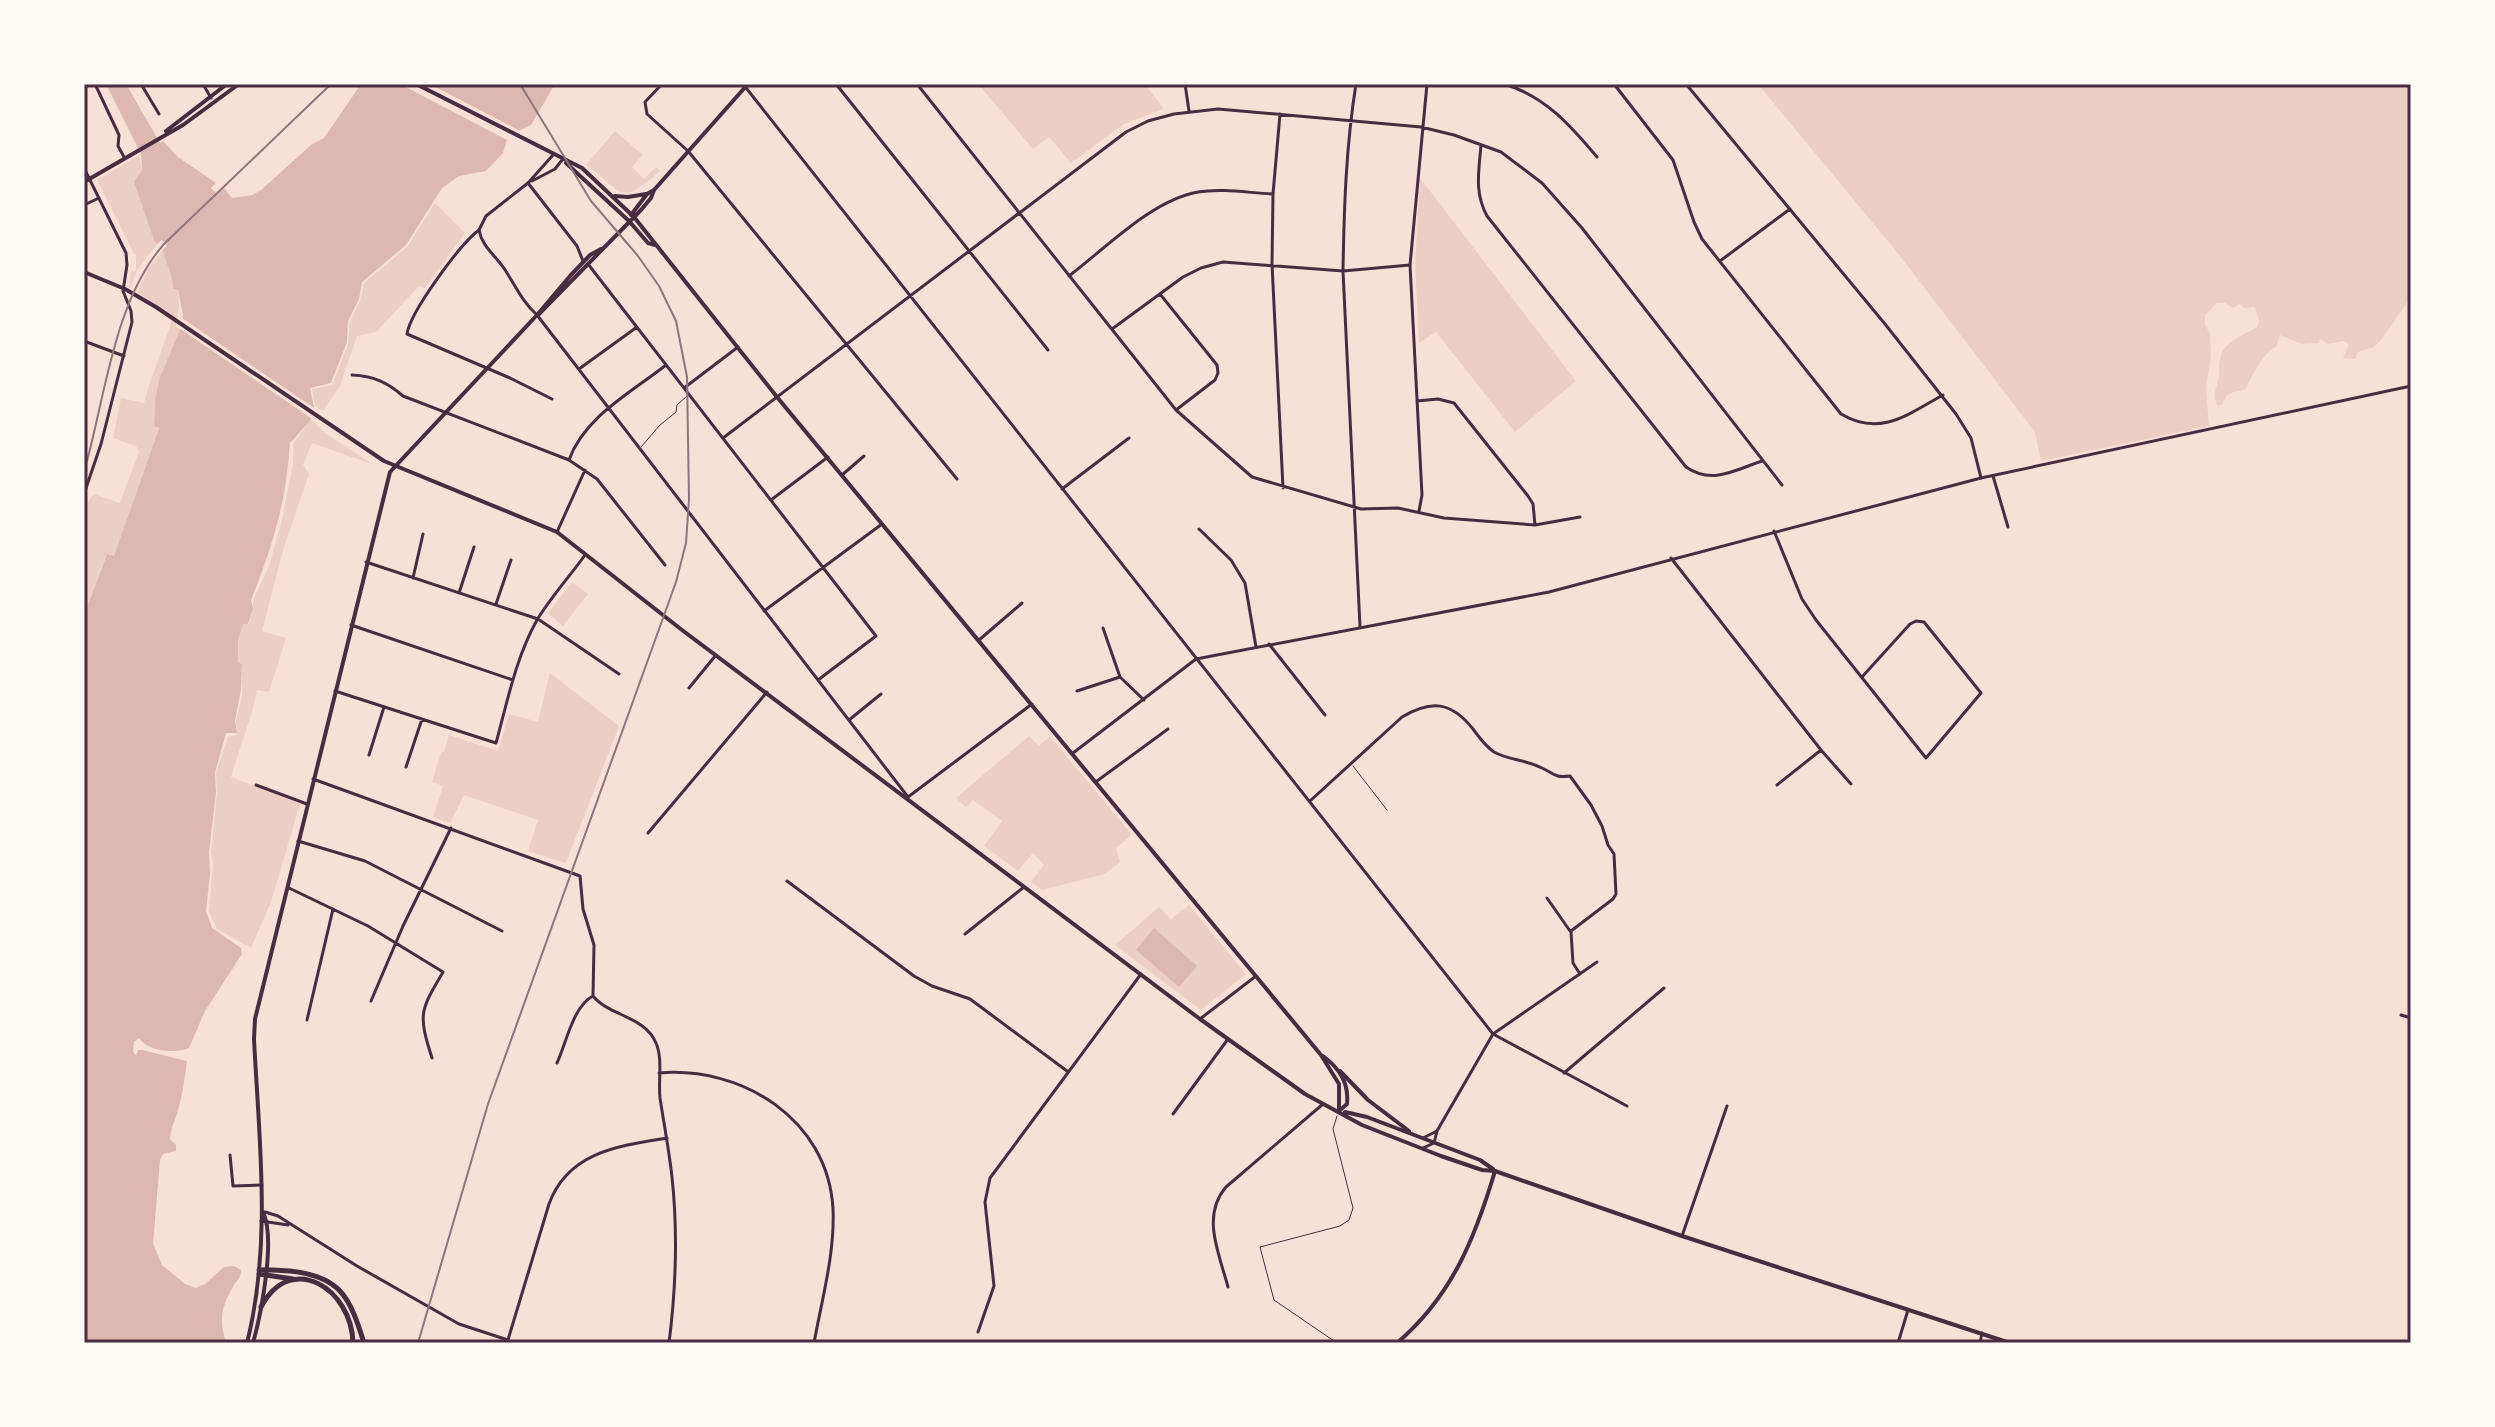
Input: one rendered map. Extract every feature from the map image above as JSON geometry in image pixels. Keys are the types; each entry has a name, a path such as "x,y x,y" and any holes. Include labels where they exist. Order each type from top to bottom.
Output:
{"highway":[{"path":"262,1272 326,1287 339,1299 349,1318 353,1343"},
{"path":"262,1272 313,1274 332,1282 349,1303 364,1343"},
{"path":"261,1307 278,1287 302,1280"}],"main road":[{"path":"84,182 157,138 227,84"},
{"path":"212,98 239,84"},
{"path":"416,84 582,168 633,215 777,397 1321,1055 1339,1084 1339,1111"},
{"path":"613,195 628,197 654,190 745,85"},
{"path":"562,160 629,221 648,243 655,245"},
{"path":"633,215 651,198 654,190"},
{"path":"253,1343 261,1307 264,1222 255,1024 389,476 394,466 629,221 647,194"},
{"path":"84,272 143,299 394,466 557,532 1200,1019 1323,1104 1362,1125 1482,1170 1495,1171 1682,1236 2010,1343"},
{"path":"1321,1055 1368,1100 1414,1135"},
{"path":"1339,1111 1347,1104 1348,1096 1340,1071"},
{"path":"1339,1111 1367,1117 1423,1138 1480,1160 1495,1171"},
{"path":"1397,1343 1428,1314 1457,1273 1478,1226 1495,1171"},
{"path":"247,1343 262,1272"}],"street":[{"path":"95,84 119,135 118,146 124,157"},
{"path":"141,84 159,114"},
{"path":"203,84 212,98"},
{"path":"662,84 647,99 644,107 649,116 688,151 957,479"},
{"path":"836,84 1048,350"},
{"path":"917,84 1176,410 1252,477 1354,507 1398,508 1444,518 1535,525 1580,517"},
{"path":"1185,84 1189,111"},
{"path":"1356,84 1350,121 1343,271 1360,627"},
{"path":"1418,512 1422,495 1410,265 1427,84"},
{"path":"1504,84 1531,95 1554,110 1597,157"},
{"path":"1614,84 1673,160 1702,239 1841,414 1856,423 1873,425 1899,420 1943,395"},
{"path":"1686,84 1943,395 1971,438 1981,478"},
{"path":"745,85 908,296 1493,1034 1627,1106"},
{"path":"723,438 1126,132 1148,121 1189,111 1218,109 1421,127 1501,152 1542,183 1582,228 1782,485"},
{"path":"1280,114 1273,194 1272,264 1283,488"},
{"path":"1481,145 1477,185 1479,201 1487,216 1686,467 1698,475 1712,477 1762,461"},
{"path":"552,399 407,334 417,311 444,271 479,230 486,216 528,183 553,155"},
{"path":"528,183 555,169 562,160"},
{"path":"84,168 126,253 123,287 132,317 101,444 84,494"},
{"path":"528,183 577,246 586,263 876,636 818,680"},
{"path":"1069,276 1145,217 1180,196 1220,191 1273,194"},
{"path":"84,205 99,198"},
{"path":"1720,261 1790,209"},
{"path":"479,230 481,238 507,272 518,295 579,369 908,797 1032,704"},
{"path":"1112,329 1159,293 1201,268 1223,262 1343,271 1410,265"},
{"path":"84,272 123,287"},
{"path":"1159,293 1217,365 1215,380 1176,410"},
{"path":"579,369 637,327"},
{"path":"84,341 124,356"},
{"path":"684,388 738,347"},
{"path":"569,460 582,434 666,365"},
{"path":"352,375 381,380 403,396 585,469 597,479 665,565"},
{"path":"1073,753 1196,659 1549,592 1981,478 2411,386"},
{"path":"1417,401 1438,399 1454,403 1528,496 1533,504 1535,525"},
{"path":"1062,489 1129,438"},
{"path":"842,475 864,456"},
{"path":"771,500 828,457"},
{"path":"557,532 585,469"},
{"path":"1993,476 2008,527"},
{"path":"764,611 882,524"},
{"path":"1199,529 1239,570 1245,583 1256,647"},
{"path":"1774,531 1802,599 1862,677 1926,758 1981,693 1924,622 1910,624 1862,677"},
{"path":"413,578 423,534"},
{"path":"459,593 474,547"},
{"path":"335,691 496,743 513,680 538,619 586,555"},
{"path":"1671,558 1851,784"},
{"path":"496,604 511,560"},
{"path":"366,562 538,619 619,674"},
{"path":"979,640 1022,603"},
{"path":"351,625 513,680"},
{"path":"1103,628 1120,677 1144,700"},
{"path":"1269,644 1325,715"},
{"path":"689,688 716,655"},
{"path":"1077,691 1120,677"},
{"path":"648,833 767,692"},
{"path":"849,720 881,694"},
{"path":"1310,801 1402,717 1432,704 1448,707 1461,715 1493,751 1542,768 1557,778 1570,776 1591,805 1614,854 1616,890 1613,899 1571,931"},
{"path":"369,755 384,707"},
{"path":"406,767 422,719"},
{"path":"1097,781 1168,729"},
{"path":"1777,785 1821,750"},
{"path":"313,779 556,865 577,873 581,878 582,906 594,945 593,996 650,1033 659,1053 676,1247 669,1343"},
{"path":"256,785 307,804"},
{"path":"371,1001 451,828"},
{"path":"298,841 351,856 502,931"},
{"path":"787,881 914,976 932,986 970,999 1068,1072"},
{"path":"287,887 396,942 443,972 421,1016 432,1058"},
{"path":"965,934 1024,887"},
{"path":"1547,898 1571,931 1573,963 1580,974"},
{"path":"307,1020 333,909"},
{"path":"1423,1148 1434,1143 1437,1131 1493,1034 1597,962"},
{"path":"978,1332 994,1286 985,1202 990,1178 1141,974"},
{"path":"1200,1019 1256,976"},
{"path":"1564,1073 1664,988"},
{"path":"557,1063 580,1010 593,996"},
{"path":"2401,1015 2411,1018"},
{"path":"1173,1114 1228,1039"},
{"path":"659,1073 697,1073 739,1082 787,1114 812,1144 830,1187 833,1226 814,1343"},
{"path":"1228,1287 1213,1227 1215,1203 1226,1187 1323,1104"},
{"path":"1682,1236 1727,1106"},
{"path":"1423,1138 1437,1131"},
{"path":"263,1212 273,1214 459,1324 507,1342 558,1183 573,1167 604,1150 667,1138"},
{"path":"230,1155 233,1186 262,1185"},
{"path":"264,1222 291,1226"},
{"path":"1898,1343 1908,1310"},
{"path":"1980,1343 1982,1333"}],"lane":[{"path":"639,448 676,412 677,405 689,394"},
{"path":"1352,764 1387,810"},
{"path":"1337,1343 1274,1300 1260,1247 1340,1226 1349,1220 1353,1208 1333,1129 1339,1111"}],"shaded area":[{"path":"106,84 126,84 160,143 163,141 178,157 216,183 211,188 217,194 224,188 232,198 252,195 261,190 311,145 324,138 361,84 555,84 531,125 508,136 503,153 486,171 459,176 442,188 406,245 362,282 359,299 348,321 347,342 331,383 310,388 314,407 310,421 290,443 277,523 251,600 253,608 248,624 243,624 238,641 238,663 242,664 235,721 237,733 226,733 215,773 206,911 212,928 241,948 242,954 205,1011 189,1048 162,1050 148,1046 139,1038 134,1042 133,1052 136,1056 138,1050 142,1050 187,1061 170,1139 176,1145 176,1151 163,1154 160,1160 153,1244 162,1265 185,1284 196,1288 224,1267 234,1266 241,1270 224,1307 222,1327 226,1343 84,1343 84,615 107,554 114,556 159,428 154,426 159,380 183,315 178,290 173,289 164,255 163,250 167,246 162,240 157,244 154,240 134,182 142,170 141,154"},
{"path":"978,84 1145,84 1164,109 1124,124 1071,163 1049,137 1033,149"},
{"path":"1758,84 2411,84 2411,297 2381,340 2374,347 2358,352 2355,359 2343,358 2349,344 2343,341 2328,344 2320,339 2319,343 2302,344 2280,335 2276,347 2263,358 2246,389 2228,395 2218,406 2215,394 2223,350 2257,327 2259,321 2255,307 2244,308 2240,304 2233,308 2217,303 2205,315 2205,325 2210,333 2211,357 2206,387 2209,426 2041,461 2035,432 1900,256"},
{"path":"615,131 643,155 632,167 644,179 656,167 660,171 628,192 615,189 586,165"},
{"path":"139,155 142,170 134,182 157,244 138,269 128,294 131,271 136,270 136,254 97,180"},
{"path":"1420,178 1576,381 1515,432 1436,332 1419,343 1415,264"},
{"path":"435,203 465,233 425,288 419,286 376,332 357,336 340,386 323,411 315,406 312,389 332,385 348,345 350,321 360,301 364,283 407,247"},
{"path":"163,250 173,289 178,290 176,326 180,329 159,380 154,425 159,427 114,557 106,555 84,615 83,532 88,502 94,494 120,503 139,451 136,446 113,438 121,398 144,403 173,315 137,292 149,268"},
{"path":"311,419 325,433 374,465 312,443 303,465 309,474 284,547 262,631 286,638 269,692 257,690 231,777 300,804 271,902 251,948 217,929 209,912 216,772 228,737 237,735 236,721 242,697 242,665 237,663 238,642 243,623 249,624 254,598 269,566 282,520 293,464 293,444"},
{"path":"572,582 588,594 563,626 548,613"},
{"path":"550,673 619,726 566,863 528,851 538,820 464,795 450,823 433,817 443,786 432,782 449,735 498,751 509,714 538,722"},
{"path":"1029,736 1039,746 1050,736 1132,835 1116,848 1120,862 1105,874 1042,890 1031,882 1044,865 1033,853 1018,871 984,846 1002,821 973,800 966,807 956,798"},
{"path":"1189,905 1246,974 1201,1010 1115,945 1159,907 1171,919"},
{"path":"1154,928 1197,966 1179,987 1136,950"}],"pier":[{"path":"400,84 430,84 522,132 509,141"},
{"path":"179,316 317,410 314,420 176,326"}],"railway":[{"path":"84,472 122,323 147,267 164,244 331,84"},
{"path":"418,1343 488,1104 676,582 686,543 689,499 687,377 676,321 659,286 591,201 520,84"}]}
